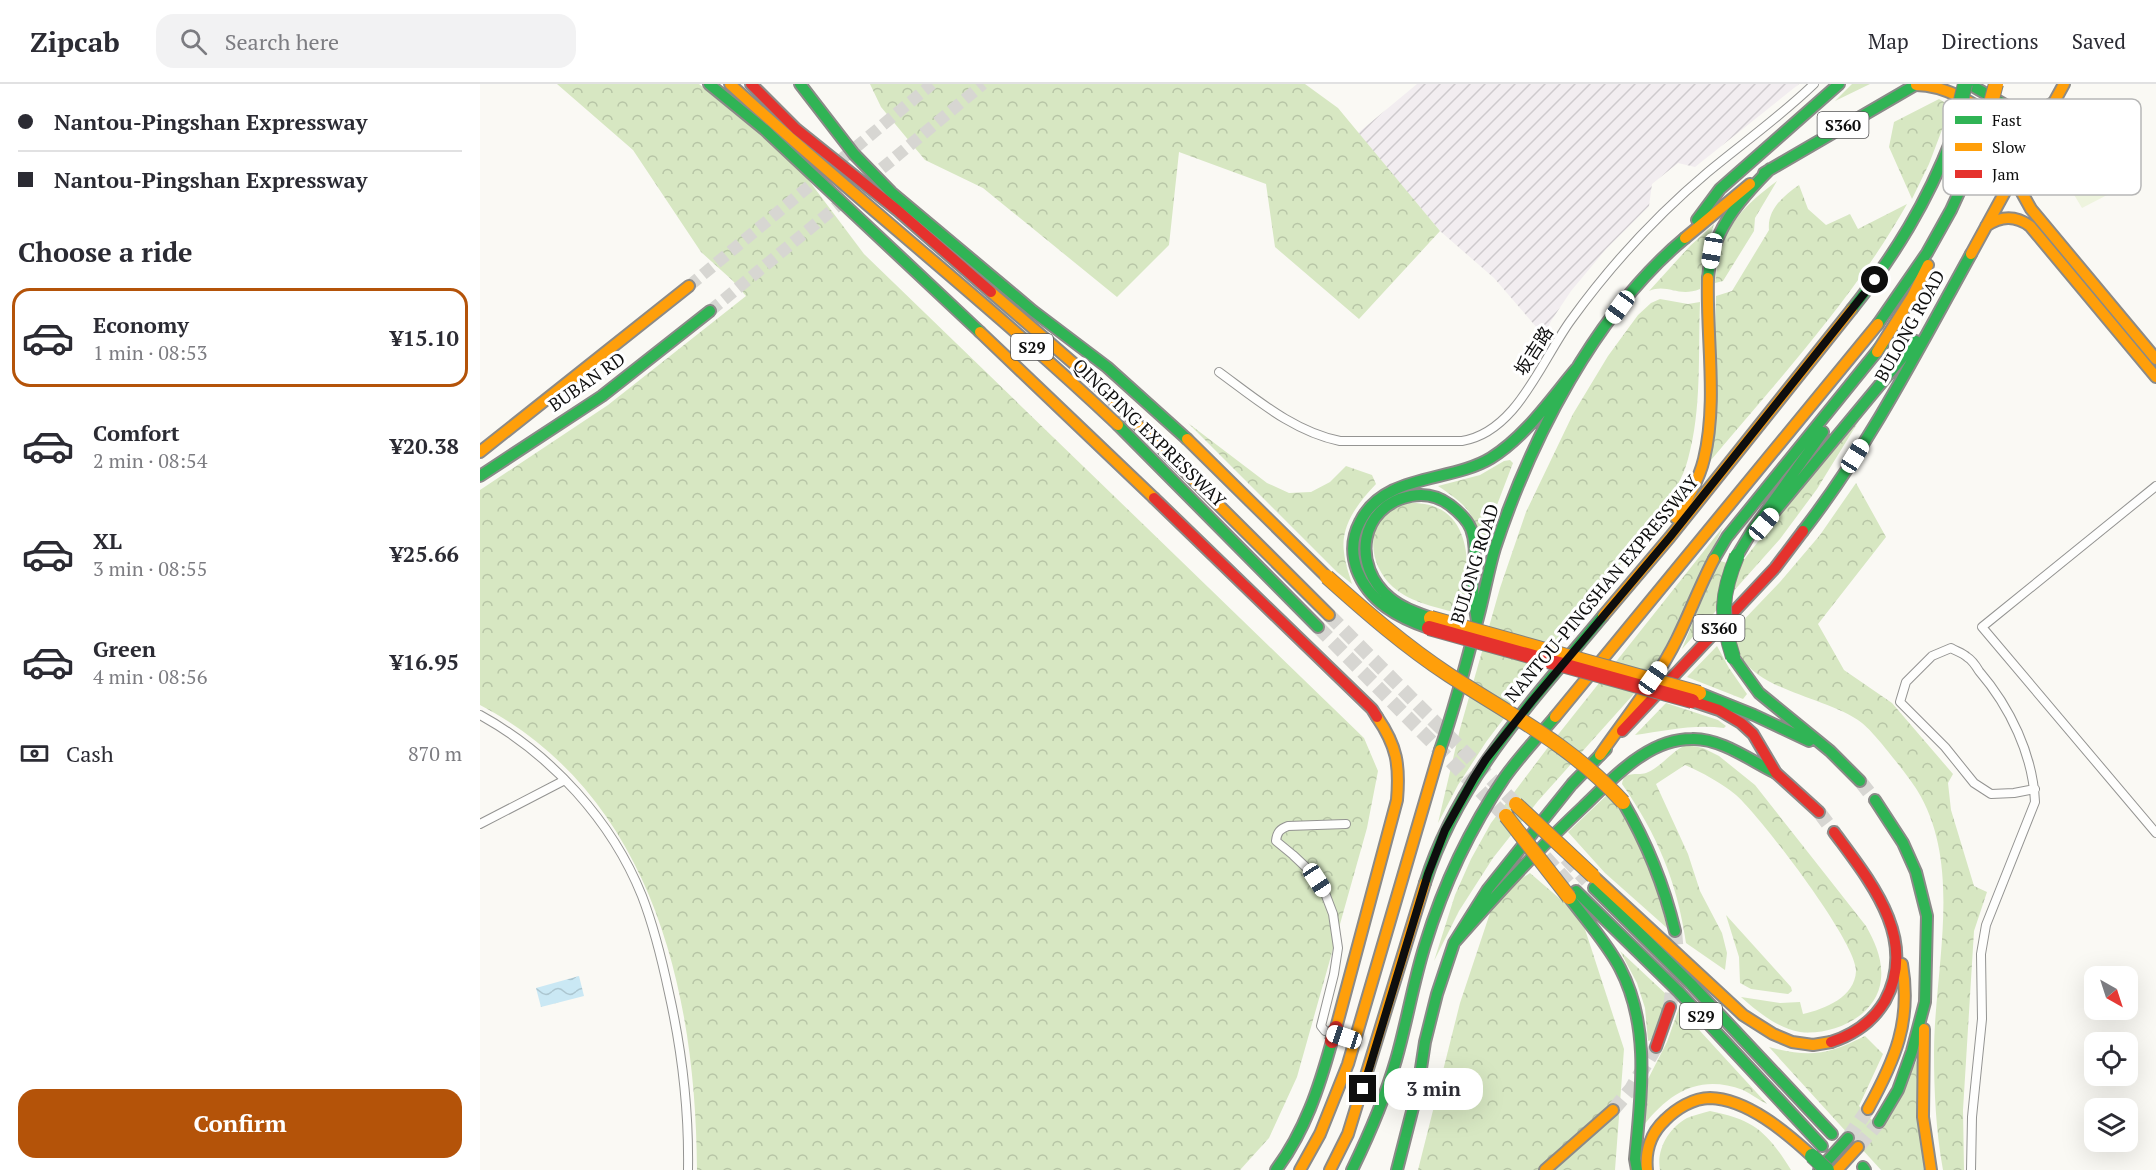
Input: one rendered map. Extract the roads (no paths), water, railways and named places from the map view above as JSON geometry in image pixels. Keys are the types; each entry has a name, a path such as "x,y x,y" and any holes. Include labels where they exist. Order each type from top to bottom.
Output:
{"main road":[{"path":"709,84 764,129 1066,414 1365,702 1386,729 1394,745 1400,768 1397,800 1310,1117 1286,1158 1276,1170"},
{"name":"QINGPING EXPRESSWAY","path":"730,84 789,139 961,284 1092,400 1318,627"},
{"name":"QINGPING EXPRESSWAY","path":"751,84 796,129 897,210 1094,381 1329,615"},
{"path":"800,84 849,148 885,187 1024,303 1107,367 1198,449 1372,619 1411,650 1576,756 1611,787 1634,819 1655,864 1664,887 1675,931"},
{"path":"1678,244 1720,189 1839,84"},
{"path":"1916,84 1929,85 1961,98"},
{"name":"BULONG ROAD","path":"1300,1170 1334,1103 1355,1041 1430,780 1456,705 1495,549 1539,435 1576,369 1620,307 1652,270 1733,196 1770,168 1916,84"},
{"path":"1946,84 1961,98"},
{"path":"1967,84 1994,99"},
{"name":"NANTOU-PINGSHAN EXPRESSWAY","path":"1963,99 1967,84"},
{"path":"1992,99 1996,84"},
{"name":"BULONG ROAD","path":"2055,99 2064,84"},
{"name":"NANTOU-PINGSHAN EXPRESSWAY","path":"1330,1170 1348,1134 1428,874 1445,830 1458,805 1486,759 1638,575 1875,280 1907,233 1943,161"},
{"path":"1638,575 1657,550 1690,494 1704,459 1708,413 1708,282 1712,251 1731,211 1770,168"},
{"path":"1860,781 1830,751 1759,693 1733,657 1723,618 1722,599 1726,580 1752,531 1883,344 1912,297 1958,195"},
{"path":"2001,200 2002,195"},
{"name":"BULONG ROAD","path":"1397,1170 1418,1088 1434,1003 1454,944 1488,889 1572,784 1775,568 1834,491 1871,431 2004,195"},
{"path":"2023,195 2044,234 2156,377"},
{"path":"1352,1170 1369,1135 1391,1076 1425,943 1463,849 1482,812 1507,775 1876,327 1902,292 1951,210"},
{"path":"1986,226 1998,219 2011,217 2024,221 2044,234 2156,359"},
{"name":"BUBAN RD","path":"480,452 689,286"},
{"path":"1737,556 1833,443 1940,310"},
{"name":"BUBAN RD","path":"480,476 602,396 710,311"},
{"path":"1600,754 1666,659 1677,640 1708,570 1727,537 1883,344"},
{"path":"1430,623 1413,624 1398,616 1379,603 1365,586 1356,566 1353,546 1357,527 1362,517 1368,507 1394,489 1469,470 1492,458 1519,435 1576,369"},
{"path":"1477,621 1473,586 1474,540 1470,527 1455,508 1441,498 1408,495 1391,501 1379,510 1367,532 1364,553 1371,574 1387,596 1430,623 1754,715 1830,751"},
{"path":"1695,697 1741,723 1753,734 1776,773"},
{"path":"1454,944 1496,895 1577,813 1623,770 1641,756 1661,745 1683,739 1704,738 1776,773 1819,812"},
{"path":"1875,800 1903,843 1916,872 1927,916 1921,1082 1924,1143 1931,1170"},
{"path":"1516,804 1590,878 1743,1015 1764,1029 1792,1042 1816,1044 1831,1042 1857,1030 1870,1020 1884,1004 1892,990 1898,967 1897,945"},
{"path":"1506,816 1572,894 1621,970 1636,1007 1641,1046 1635,1159 1637,1170"},
{"path":"1834,832 1885,910 1897,945 1905,986 1904,1025 1899,1046 1890,1070 1868,1110"},
{"name":"S29","path":"1590,878 1832,1134"},
{"name":"S29","path":"1572,894 1686,1000 1817,1151"},
{"path":"1879,1122 1898,1090 1912,1051 1925,1002"},
{"path":"1656,1047 1670,1007"},
{"path":"1647,1170 1646,1163 1651,1139 1663,1121 1682,1106 1710,1098 1738,1104 1762,1115 1795,1140 1817,1151 1827,1170"},
{"path":"1545,1170 1612,1110"},
{"path":"1819,1170 1853,1143 1837,1170"}],"street":[{"name":"坂吉路","path":"1219,372 1277,414 1330,439 1462,441 1474,439 1510,415 1571,320 1657,219 1707,173 1814,84"},
{"path":"2156,486 1982,627 2156,833"},
{"path":"1971,1170 1972,1117 1982,1019 1981,954 1984,935 2035,802 2035,789 2028,760 2017,732 2004,705 1987,680 1968,657 1951,648 1932,656 1906,682 1900,702 1945,747 1974,783 1991,794 2035,789"},
{"path":"480,715 527,746 565,780 598,819 621,855 641,894 652,925 673,1008 682,1060 687,1113 688,1170"},
{"path":"480,824 565,780"},
{"path":"1346,824 1288,826 1281,829 1276,841 1311,873 1325,893 1334,914 1338,948 1321,1026 1325,1031 1355,1041"}],"water":[{"path":"579,976 584,996 541,1007 536,988"}],"tunnel":[{"path":"689,286 932,84"},
{"path":"868,180 983,84"},
{"path":"710,311 848,197"},
{"path":"1329,615 1523,811"},
{"path":"1318,627 1513,824"},
{"path":"1860,781 1875,800"},
{"path":"1819,812 1834,832"},
{"path":"1545,857 1576,891"},
{"path":"1566,858 1587,881"},
{"path":"1670,1007 1677,954 1675,931"},
{"path":"1613,1110 1631,1089 1656,1047"},
{"path":"1848,1138 1868,1109"},
{"path":"1858,1147 1879,1122"}]}
